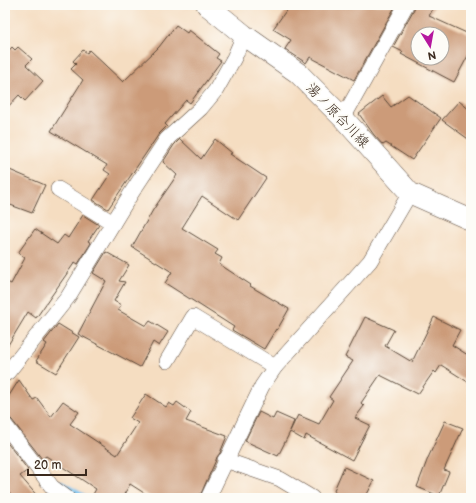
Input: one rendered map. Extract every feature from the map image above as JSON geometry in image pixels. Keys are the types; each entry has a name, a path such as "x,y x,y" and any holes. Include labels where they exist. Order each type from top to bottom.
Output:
{"main road":[{"name":"湯ノ原合川線","path":"207,5 244,35 298,73 343,118 410,193 471,220"}],"street":[{"path":"343,118 406,5"},
{"path":"5,374 68,297 132,192 167,139 201,108 216,90 234,58 244,35"},
{"path":"58,189 113,223"},
{"path":"208,498 262,386 275,367 370,261 410,193"},
{"path":"167,361 193,317 275,367"},
{"path":"6,428 52,487 67,498"},
{"path":"226,460 280,479 312,498"}],"building":[{"path":"290,5 396,5 354,80 310,57 306,63 285,49 291,40 273,29"},
{"path":"415,5 435,5 429,16 471,35 471,50 454,82 424,66 450,66 450,26 410,26 410,59 401,54 403,52 393,47"},
{"path":"176,25 187,33 189,30 219,54 216,58 221,61 190,103 186,100 165,124 167,126 159,134 108,209 93,200 110,174 104,170 107,165 51,131 83,80 71,69 76,64 73,61 83,50 87,53 89,50 123,82 159,47"},
{"path":"12,47 15,50 18,47 32,59 26,65 43,81 25,101 19,95 5,110 5,55"},
{"path":"408,95 441,118 412,160 386,143 383,145 359,114 382,96 391,107"},
{"path":"459,101 471,111 471,141 442,120"},
{"path":"180,139 201,159 215,139 232,153 230,154 266,178 238,220 202,196 182,228 218,250 215,254 222,258 219,264 251,285 250,286 289,309 264,349 232,330 234,327 165,283 172,272 132,247 153,210 177,175 163,162 174,145"},
{"path":"5,168 45,185 32,213 5,203"},
{"path":"83,215 99,225 88,241 91,243 78,264 75,262 36,318 28,312 5,350 5,281 11,284 25,258 18,253 35,229 57,244 64,235 68,238"},
{"path":"106,252 129,265 119,281 125,282 114,301 121,305 118,310 146,326 150,321 168,332 159,346 153,342 140,367 78,334 106,281 93,273"},
{"path":"365,317 394,330 385,346 412,362 434,317 460,330 452,345 471,357 471,384 441,365 436,373 434,371 418,394 380,375 361,403 364,406 355,418 370,425 352,460 306,435 304,440 290,432 278,456 245,441 259,412 273,419 276,413 294,421 290,431 298,415 319,424 333,400 329,397 353,361 345,357"},
{"path":"58,324 79,337 56,373 36,361 47,344 44,342"},
{"path":"19,380 33,400 37,398 51,417 63,401 79,412 70,424 117,455 138,423 130,418 146,394 166,407 169,403 174,406 177,402 191,412 186,421 227,436 199,498 152,498 130,484 122,498 91,498 96,489 46,456 42,459 12,420 5,416 5,402"},
{"path":"445,421 463,428 444,470 449,472 439,496 417,487"},
{"path":"5,440 28,470 20,476 39,498 13,498 5,488"},
{"path":"344,467 374,481 365,498 338,498 334,490"}],"waterway":[{"path":"45,498 60,483 86,498"}]}
